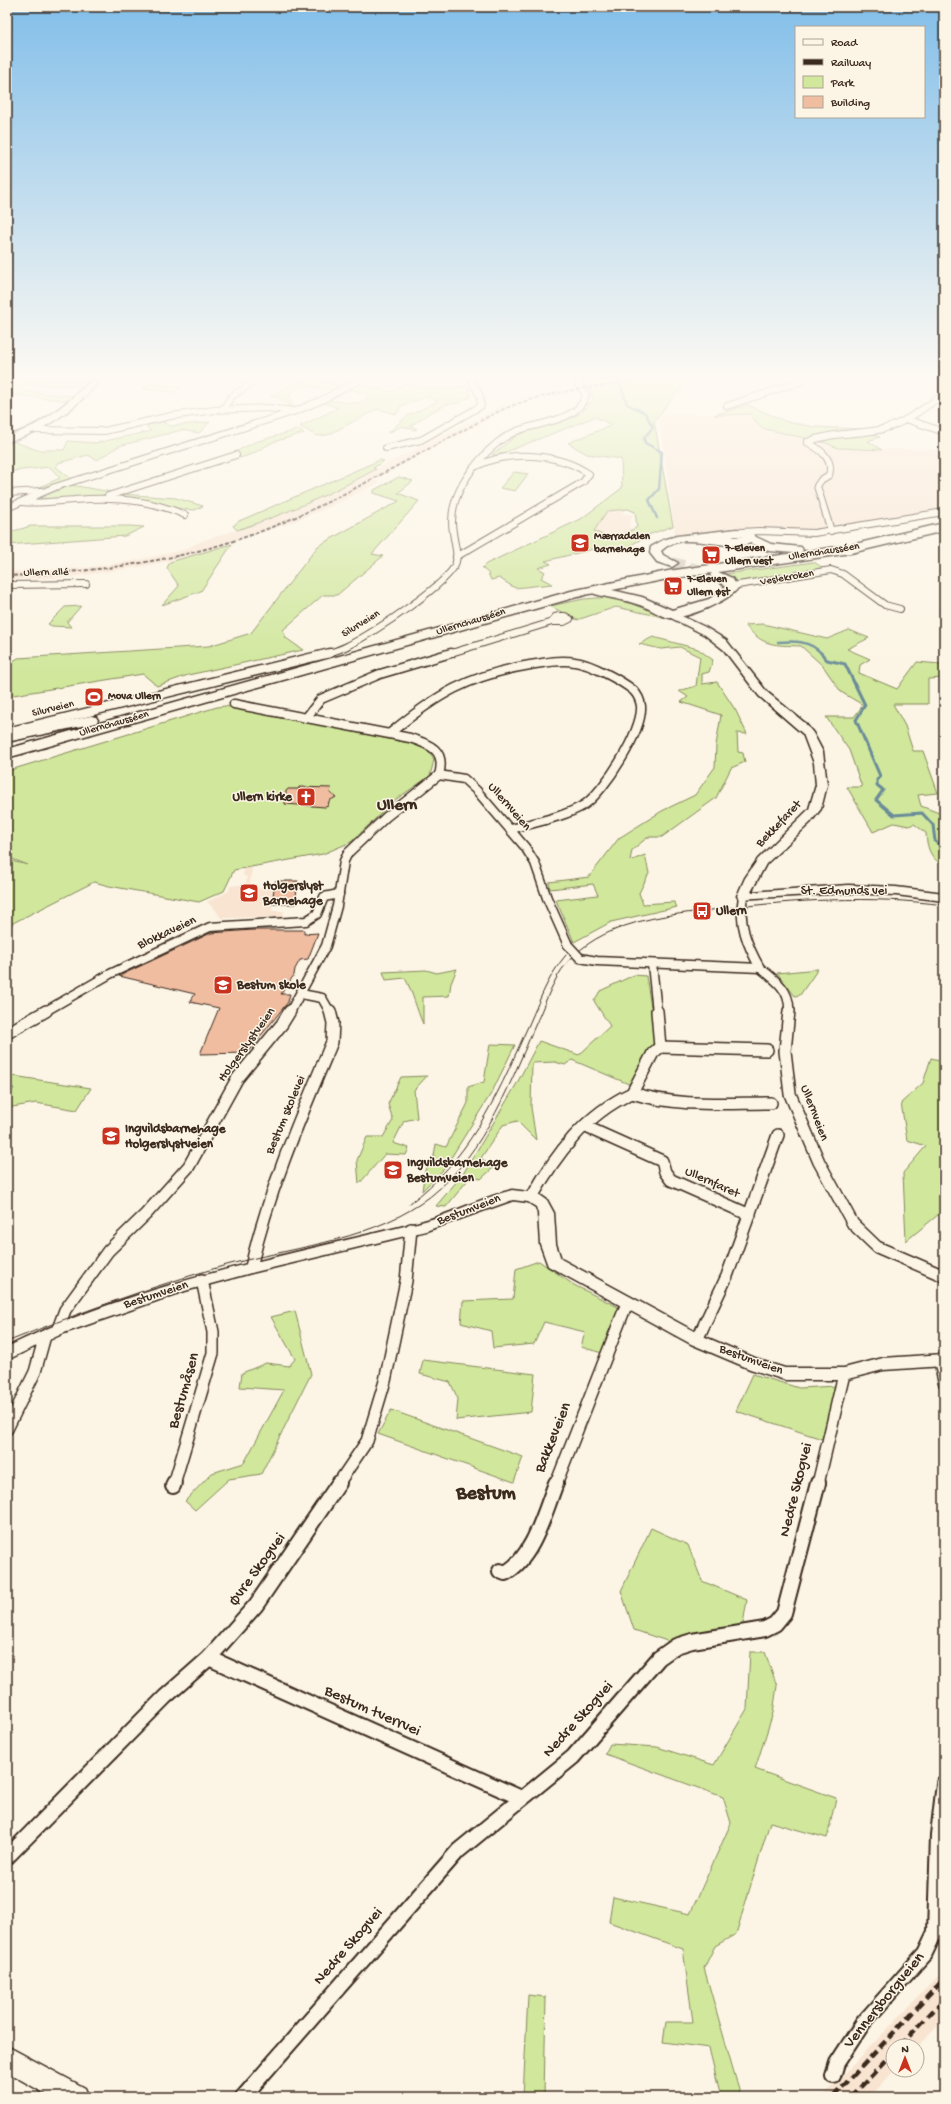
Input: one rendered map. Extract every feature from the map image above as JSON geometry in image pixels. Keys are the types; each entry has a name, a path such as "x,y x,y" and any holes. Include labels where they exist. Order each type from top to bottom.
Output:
{"highway":[{"name":"Ullernchausséen","path":"7,746 281,672 543,596 611,581 718,569 884,536 944,521"},
{"name":"Ullernchausséen","path":"7,754 248,687 513,610 575,594 658,577 851,548 944,527"},
{"path":"672,563 657,556 655,551 658,546 673,540 740,537 768,547 808,550"},
{"path":"575,594 619,594 649,602 671,614 719,598 729,593 732,586 718,569 748,552 749,548 740,537"},
{"path":"649,602 642,595 640,589 644,584 658,577"},
{"path":"7,763 248,687"},
{"path":"7,738 146,708"}],"main road":[{"path":"7,2058 76,2097"}],"street":[{"path":"7,508 45,491 82,479"},
{"path":"22,502 43,503 91,499 125,492 163,479"},
{"path":"466,479 458,495 452,513 451,526 456,557 583,482 585,479"},
{"path":"822,479 817,486 831,531"},
{"path":"7,493 45,491"},
{"path":"91,499 150,503 173,509 185,515"},
{"path":"740,537 764,530 800,534 831,531 944,512"},
{"path":"740,537 764,530"},
{"name":"Silurveien","path":"7,732 338,650 363,638 432,589 454,569 456,557"},
{"name":"Veslekroken","path":"732,586 831,570 843,574 885,605 900,608"},
{"name":"Ullern allé","path":"7,585 86,584"},
{"name":"Bekkefaret","path":"671,614 715,638 729,649 742,669 764,695 807,732 813,742 821,767 820,792 817,806 807,819 777,846 756,869 748,881 743,896 742,922 745,937 760,968"},
{"path":"306,718 321,699 380,674 552,622"},
{"path":"389,734 407,719 472,679 487,674 556,662 577,662 622,683 636,693 642,708 630,743 592,799 585,805 560,816 511,829"},
{"path":"234,704 389,734 427,744 438,752 442,762 439,775"},
{"name":"Ullernveien","path":"439,775 464,779 477,791 511,829 530,854 547,898 568,945 580,958 652,964 760,968 774,979 784,989 790,1001 785,1051 790,1094 802,1128 818,1162 853,1224 877,1247 944,1276"},
{"name":"Holgerslystveien","path":"7,1429 24,1396 40,1356 65,1310 108,1251 146,1214 189,1166 237,1079 282,1024 301,994 326,946 339,894 344,861 348,853 386,817 431,783 439,775"},
{"name":"St. Edmunds vei","path":"743,896 816,890 854,889 896,891 944,897"},
{"name":"Blokkaveien","path":"7,1033 110,974 210,927 306,921 314,918 320,913 324,897 339,894"},
{"path":"652,964 660,1047"},
{"name":"Bestum skolevei","path":"251,1267 267,1203 292,1134 326,1056 333,1033 333,1017 322,998 301,994"},
{"path":"632,1093 653,1053 660,1047 768,1050"},
{"path":"532,1197 560,1150 584,1126 622,1096 632,1093 655,1100 684,1103 771,1103"},
{"name":"Ullernfaret","path":"584,1126 662,1162 665,1172 671,1180 750,1215"},
{"name":"Ullernfaret","path":"697,1340 727,1276 778,1135"},
{"name":"Bestumveien","path":"7,1354 52,1332 129,1303 202,1280 411,1229 443,1220 504,1196 518,1194 532,1197 542,1204 546,1213 548,1244 554,1262 697,1340 756,1365 785,1374 844,1374 883,1364 942,1360"},
{"name":"Øvre Skogvei","path":"7,1857 164,1697 209,1658 256,1605 367,1441 385,1381 406,1281 411,1229"},
{"name":"Bestumåsen","path":"173,1486 213,1353 213,1332 202,1280"},
{"name":"Bakkeveien","path":"500,1571 505,1573 513,1569 530,1548 627,1303"},
{"path":"942,1360 944,1382"},
{"name":"Nedre Skogvei","path":"242,2097 458,1851 521,1798 558,1772 573,1757 659,1658 676,1646 692,1641 743,1634 765,1629 775,1624 784,1613 788,1599 844,1374"},
{"name":"Bestum tverrvei","path":"209,1658 521,1798"},
{"name":"Vennersborgveien","path":"833,2076 837,2063 863,2023 925,1953 935,1932 938,1835 944,1783"}],"shaded area":[{"path":"356,479 376,479 374,480 381,482 330,507 287,524 186,557 145,566 71,577 7,580 7,572 83,568 133,561 183,550 204,540 263,522 317,499"},
{"path":"668,479 944,479 944,507 937,511 813,531 795,532 770,528 752,528 675,535"},
{"path":"622,510 625,514 633,514 629,526 634,531 621,548 583,525 603,512"},
{"name":"Holgerslyst Barnehage","path":"245,867 252,867 249,889 274,888 272,911 284,911 283,917 221,918 215,909 207,902 229,891 230,886 246,884 247,877 243,876"},
{"path":"944,1970 944,2018 925,2038 885,2038 885,2078 888,2078 870,2097 822,2097"}],"green space":[{"path":"57,479 73,480 37,488"},
{"path":"336,479 357,479 308,503 272,518 237,530 233,526 239,521"},
{"path":"395,479 407,479 413,481 398,493 419,501 372,554 383,556 337,595 323,595 283,630 286,638 303,650 188,675 157,686 143,674 7,696 7,665 18,658 209,646 251,633 318,546 399,501 374,493 374,490"},
{"path":"508,479 524,479 515,491 500,488"},
{"path":"622,479 665,479 673,526 648,535 621,551 606,546 545,561 551,564 538,568 545,572 541,578 552,584 515,588 499,578 491,580 488,573 482,568 486,564 581,519 622,488","holes":["628,509 635,512 637,527 613,540 594,531 607,511"]},
{"path":"71,485 117,493 90,497 37,499"},
{"path":"122,494 176,498 203,506 195,510 182,509 108,498"},
{"path":"31,526 144,527 125,536 7,545 7,533"},
{"path":"232,544 201,591 162,605 179,586 167,568 170,562"},
{"path":"814,562 824,569 741,584 725,574"},
{"path":"611,597 644,605 667,618 616,607 577,620 550,606 584,599"},
{"path":"81,606 67,622 71,627 52,626 48,624 65,607"},
{"path":"763,624 827,639 849,630 869,638 847,649 870,659 860,665 859,673 897,689 917,662 940,664 944,660 944,678 928,679 928,704 893,704 905,726 913,751 923,751 938,793 918,795 921,806 944,815 944,866 932,856 927,843 926,833 914,824 909,826 894,823 873,832 847,787 862,787 849,750 826,717 854,717 863,705 841,692 823,666 801,646 777,645 764,641 745,625"},
{"path":"653,637 698,649 713,660 709,672 702,674 702,684 717,682 736,711 747,734 737,733 738,752 743,753 745,762 731,768 716,798 662,837 648,837 632,850 630,861 645,855 649,873 639,893 643,904 674,902 677,907 611,922 574,942 556,900 598,895 593,884 550,889 549,882 589,877 619,838 662,811 695,795 715,767 716,745 721,715 681,702 688,697 679,691 696,686 700,657 680,647 661,649 639,644"},
{"path":"225,706 419,745 431,754 434,760 430,776 395,800 351,842 323,854 234,870 224,891 199,902 94,882 7,926 7,860 28,865 7,857 7,771 217,707"},
{"path":"457,969 451,983 449,996 423,997 423,1024 405,978 386,980 383,972 426,970 437,973"},
{"path":"818,969 800,995 795,996 777,973"},
{"path":"634,975 646,976 656,1038 631,1085 572,1060 565,1065 555,1062 532,1063 531,1107 536,1140 517,1121 503,1125 481,1158 493,1168 481,1179 471,1176 446,1207 436,1206 463,1174 516,1085 539,1041 579,1055 610,1026 594,1001 600,991"},
{"path":"490,1044 515,1045 492,1092 444,1169 422,1191 425,1170 433,1161 436,1144 446,1147 468,1103 468,1087 484,1082"},
{"path":"931,1058 944,1061 944,1210 906,1241 903,1173 926,1146 907,1140 901,1103 923,1083"},
{"path":"7,1075 91,1088 77,1110 36,1103 7,1108 7,1099 14,1088 7,1087"},
{"path":"427,1076 414,1090 417,1118 404,1121 393,1143 409,1148 406,1155 385,1154 359,1184 357,1160 367,1137 383,1137 393,1120 388,1104 401,1077"},
{"path":"539,1261 574,1285 622,1309 602,1353 581,1347 585,1332 544,1322 534,1344 493,1348 491,1331 461,1323 463,1301 513,1299 516,1269"},
{"path":"295,1311 311,1374 261,1474 229,1479 195,1510 185,1501 212,1473 244,1463 284,1390 240,1387 242,1373 266,1363 289,1366 295,1359 271,1317"},
{"path":"423,1360 535,1374 531,1412 456,1420 458,1399 450,1382 420,1374"},
{"path":"753,1374 799,1388 836,1386 822,1439 736,1411"},
{"path":"391,1410 523,1457 514,1482 378,1434"},
{"path":"651,1528 688,1545 702,1581 747,1600 742,1630 673,1643 634,1630 621,1591"},
{"path":"750,1652 765,1652 777,1686 773,1713 755,1769 836,1798 827,1838 770,1822 736,1934 715,1946 704,1968 741,2097 721,2097 709,2048 663,2042 666,2022 693,2022 683,1949 609,1922 613,1897 690,1914 731,1823 723,1797 605,1754 610,1744 657,1747 714,1765 747,1709"},
{"path":"528,1995 546,1997 544,2097 523,2097"}],"building":[{"name":"Ullern kirke","path":"299,787 331,788 330,793 336,797 329,801 328,806 325,807 285,804 286,791 288,789 299,789"},
{"path":"275,881 298,881 295,904 272,904"},
{"name":"Bestum skole","path":"253,930 304,930 304,934 318,933 308,959 300,960 295,969 294,975 281,994 290,994 288,1002 247,1053 200,1054 219,1008 190,1002 195,994 119,976 211,933"}],"waterway":[{"path":"657,518 649,500 659,489 660,479"},
{"path":"778,642 802,642 812,646 821,653"},
{"path":"821,653 827,660 845,664 865,705 856,720 880,776 877,780 877,785 883,790 876,800 894,815 922,813 933,825 935,841 944,849"}],"tunnel":[{"path":"672,563 716,575"}],"tram line":[{"path":"7,1342 114,1301 196,1274 223,1266 350,1236 398,1217 420,1204 440,1188 459,1169 475,1148 489,1125 502,1101 551,989 562,969 588,944 604,935 638,922 666,916 777,903 860,899 944,905"},
{"path":"409,1204 430,1187 448,1168 478,1127 503,1081 543,992 553,973 566,955"}],"railway":[{"path":"7,576 108,568 142,563 208,548 240,539 272,527 318,507 373,479"},
{"path":"833,2097 944,1979"},
{"path":"907,2038 944,1999"},
{"path":"851,2097 885,2061"}],"place":[{"name":"Mærradalen barnehage","path":"580,543"},
{"name":"7-Eleven Ullern vest","path":"711,555"},
{"name":"7-Eleven Ullern øst","path":"673,586"},
{"name":"Mova Ullern","path":"94,697"},
{"name":"Ullern kirke","path":"306,797"},
{"name":"Holgerslyst Barnehage","path":"249,893"},
{"name":"Ullern","path":"702,911"},
{"name":"Bestum skole","path":"223,985"},
{"name":"Ingvildsbarnehage Holgerslystveien","path":"111,1136"},
{"name":"Ingvildsbarnehage Bestumveien","path":"393,1170"}],"district":[{"name":"Ullern","path":"397,806"},
{"name":"Bestum","path":"486,1494"}]}
